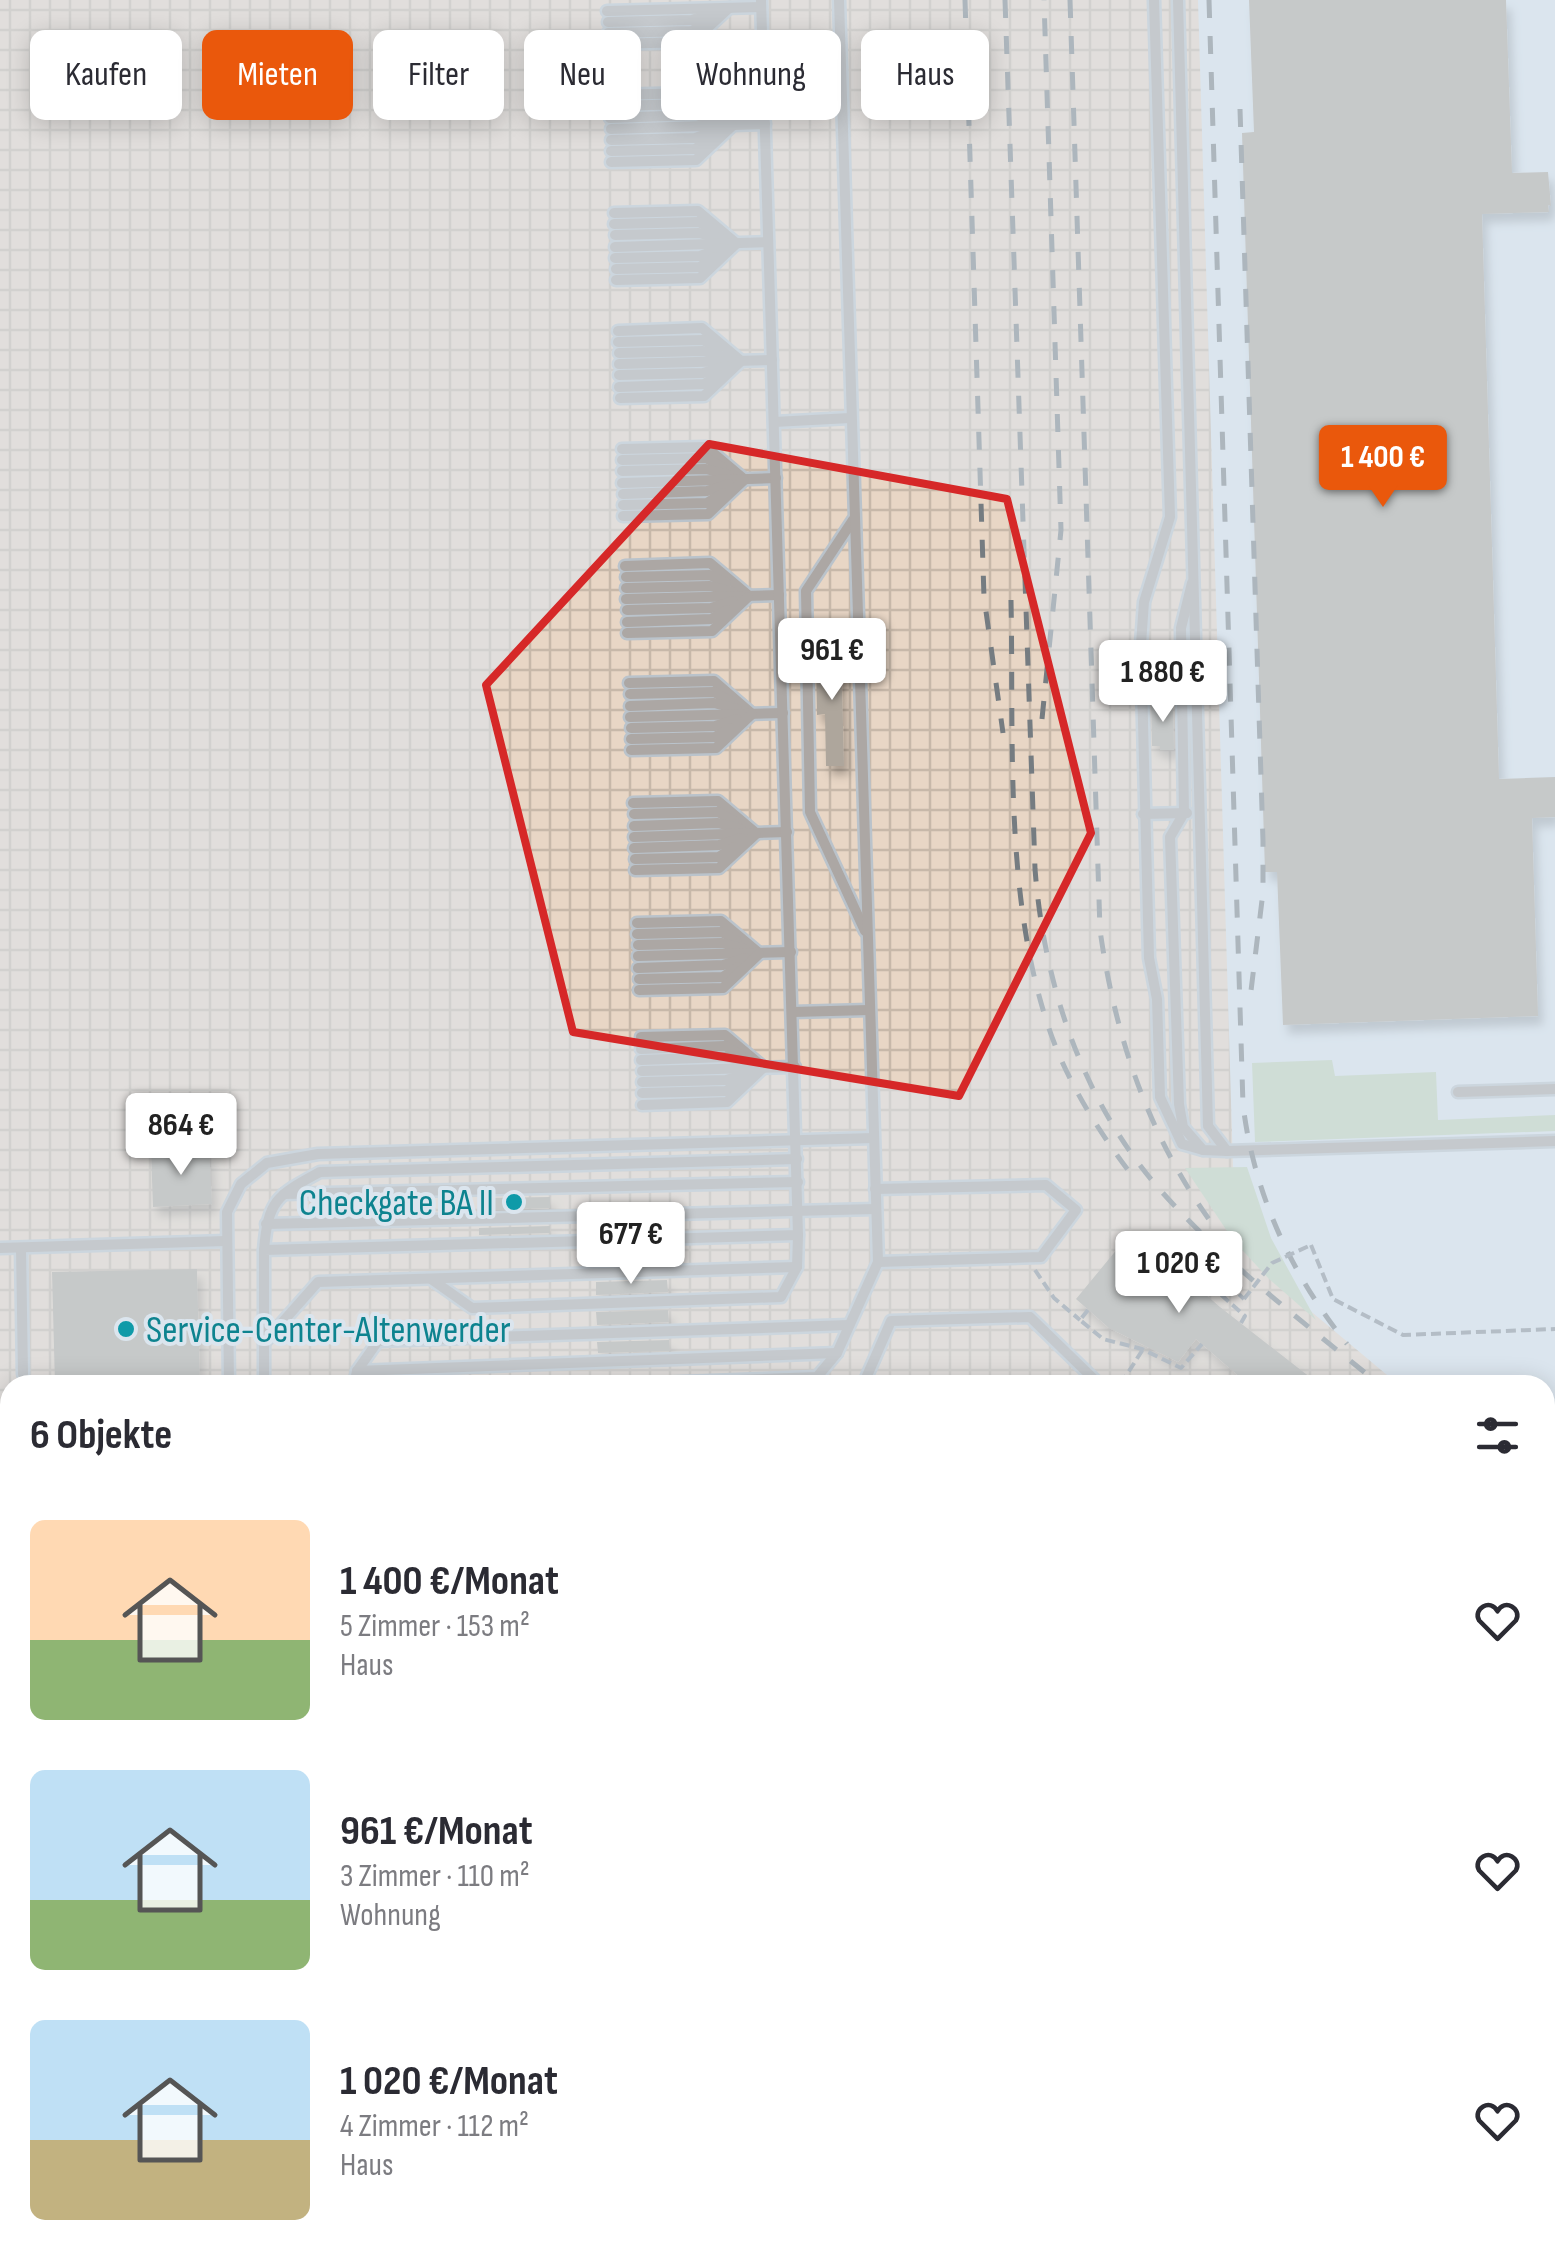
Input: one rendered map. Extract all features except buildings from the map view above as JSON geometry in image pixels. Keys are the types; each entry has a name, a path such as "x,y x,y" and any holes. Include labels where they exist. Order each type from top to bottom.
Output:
{"lane":[{"path":"700,0 761,3 762,30"},
{"path":"839,0 840,30"},
{"path":"1154,0 1170,517 1144,602 1143,814 1160,1097 1182,1144 1202,1150 1555,1141"},
{"path":"1178,0 1208,1126 1227,1151"},
{"path":"722,2 692,31 608,28 722,2"},
{"path":"819,1375 836,1353 878,1262 841,67"},
{"path":"611,129 694,93 733,125"},
{"path":"611,129 694,115 733,125 765,124"},
{"path":"430,1278 472,1308 511,1307 781,1298 797,1266 795,1067 765,120"},
{"path":"611,129 695,138 733,125"},
{"path":"611,129 696,160 733,125"},
{"path":"615,247 698,211 737,243"},
{"path":"615,247 699,233 737,243 768,242"},
{"path":"615,247 700,256 737,243"},
{"path":"615,247 700,278 737,243"},
{"path":"619,364 702,328 741,361"},
{"path":"619,364 703,350 741,361"},
{"path":"619,364 704,373 741,361 772,360"},
{"path":"619,364 704,396 741,361"},
{"path":"774,422 850,418"},
{"path":"622,483 706,447 744,479"},
{"path":"622,483 706,469 744,479 776,478"},
{"path":"622,483 707,492 744,479"},
{"path":"622,483 708,514 744,479"},
{"path":"853,520 806,591 810,812 867,937"},
{"path":"626,599 710,563 748,596"},
{"path":"1196,567 1181,628 1184,813 1170,837 1178,1104 1184,1128 1202,1150"},
{"path":"626,599 710,586 748,596"},
{"path":"626,599 711,608 748,596 780,595"},
{"path":"626,599 712,630 748,596"},
{"path":"630,717 714,681 752,714"},
{"path":"630,717 714,703 752,714"},
{"path":"630,717 715,726 752,714 783,713"},
{"path":"630,717 716,748 752,714"},
{"path":"634,837 718,801 756,833"},
{"path":"1143,814 1198,813"},
{"path":"634,837 718,823 756,833 787,832"},
{"path":"634,837 719,846 756,833"},
{"path":"634,837 720,868 756,833"},
{"path":"638,957 722,921 760,953"},
{"path":"638,957 722,943 760,953 791,952"},
{"path":"638,957 723,966 760,953"},
{"path":"638,957 723,988 760,953"},
{"path":"793,1012 869,1010"},
{"path":"642,1071 725,1035 764,1068"},
{"path":"642,1071 726,1057 764,1068"},
{"path":"642,1071 726,1080 764,1068 795,1067"},
{"path":"642,1071 727,1102 764,1068"},
{"path":"1458,1092 1555,1089"},
{"path":"230,1375 227,1212 240,1184 267,1163 318,1154 873,1138"},
{"path":"264,1375 266,1224 279,1194 320,1172 797,1159"},
{"path":"279,1194 798,1182"},
{"path":"875,1189 1046,1185 1076,1210 1041,1257 878,1262"},
{"path":"266,1224 876,1210"},
{"path":"264,1250 798,1235"},
{"path":"0,1248 226,1240"},
{"path":"20,1248 23,1374"},
{"path":"264,1343 318,1282 797,1266"},
{"path":"867,1375 891,1321 1030,1317 1090,1375"},
{"path":"356,1375 378,1341 849,1325"},
{"path":"357,1370 836,1353"}],"path":[{"path":"1241,1323 1245,1316 1218,1292 1226,1282 1244,1299 1272,1263 1310,1245 1333,1299 1403,1335 1555,1329"},
{"path":"1041,1257 1034,1271 1054,1298 1103,1339 1143,1347 1181,1368 1202,1344"},
{"path":"1220,1307 1227,1299"},
{"path":"1080,1320 1088,1310"},
{"path":"1128,1375 1143,1347"}],"highlighted area":[{"path":"709,444 1007,499 1091,833 959,1096 573,1032 486,685"}],"shaded area":[{"path":"0,0 1198,0 1233,1167 1258,1207 1295,1298 1387,1375 0,1375"}],"green space":[{"path":"1332,1060 1335,1076 1436,1072 1438,1120 1555,1115 1555,1131 1255,1142 1252,1063"},
{"path":"1247,1167 1271,1238 1316,1320 1269,1279 1233,1240 1185,1168"}],"railway":[{"path":"965,0 984,597 1003,733"},
{"path":"1005,0 1035,869 1058,999 1089,1082 1134,1157 1162,1192 1240,1269 1368,1375"},
{"path":"1042,719 1061,530 1044,0"},
{"path":"1070,0 1100,930 1116,1013 1141,1092 1176,1167 1222,1237"},
{"path":"1209,0 1243,1105 1256,1170 1278,1232 1309,1290 1347,1344"},
{"path":"1240,109 1263,841 1263,892 1250,999"},
{"path":"1011,600 1015,826 1019,883 1038,993 1072,1081 1137,1182"}],"place":[{"name":"Checkgate BA II","path":"514,1202"},
{"name":"Service-Center-Altenwerder","path":"126,1329"}]}
